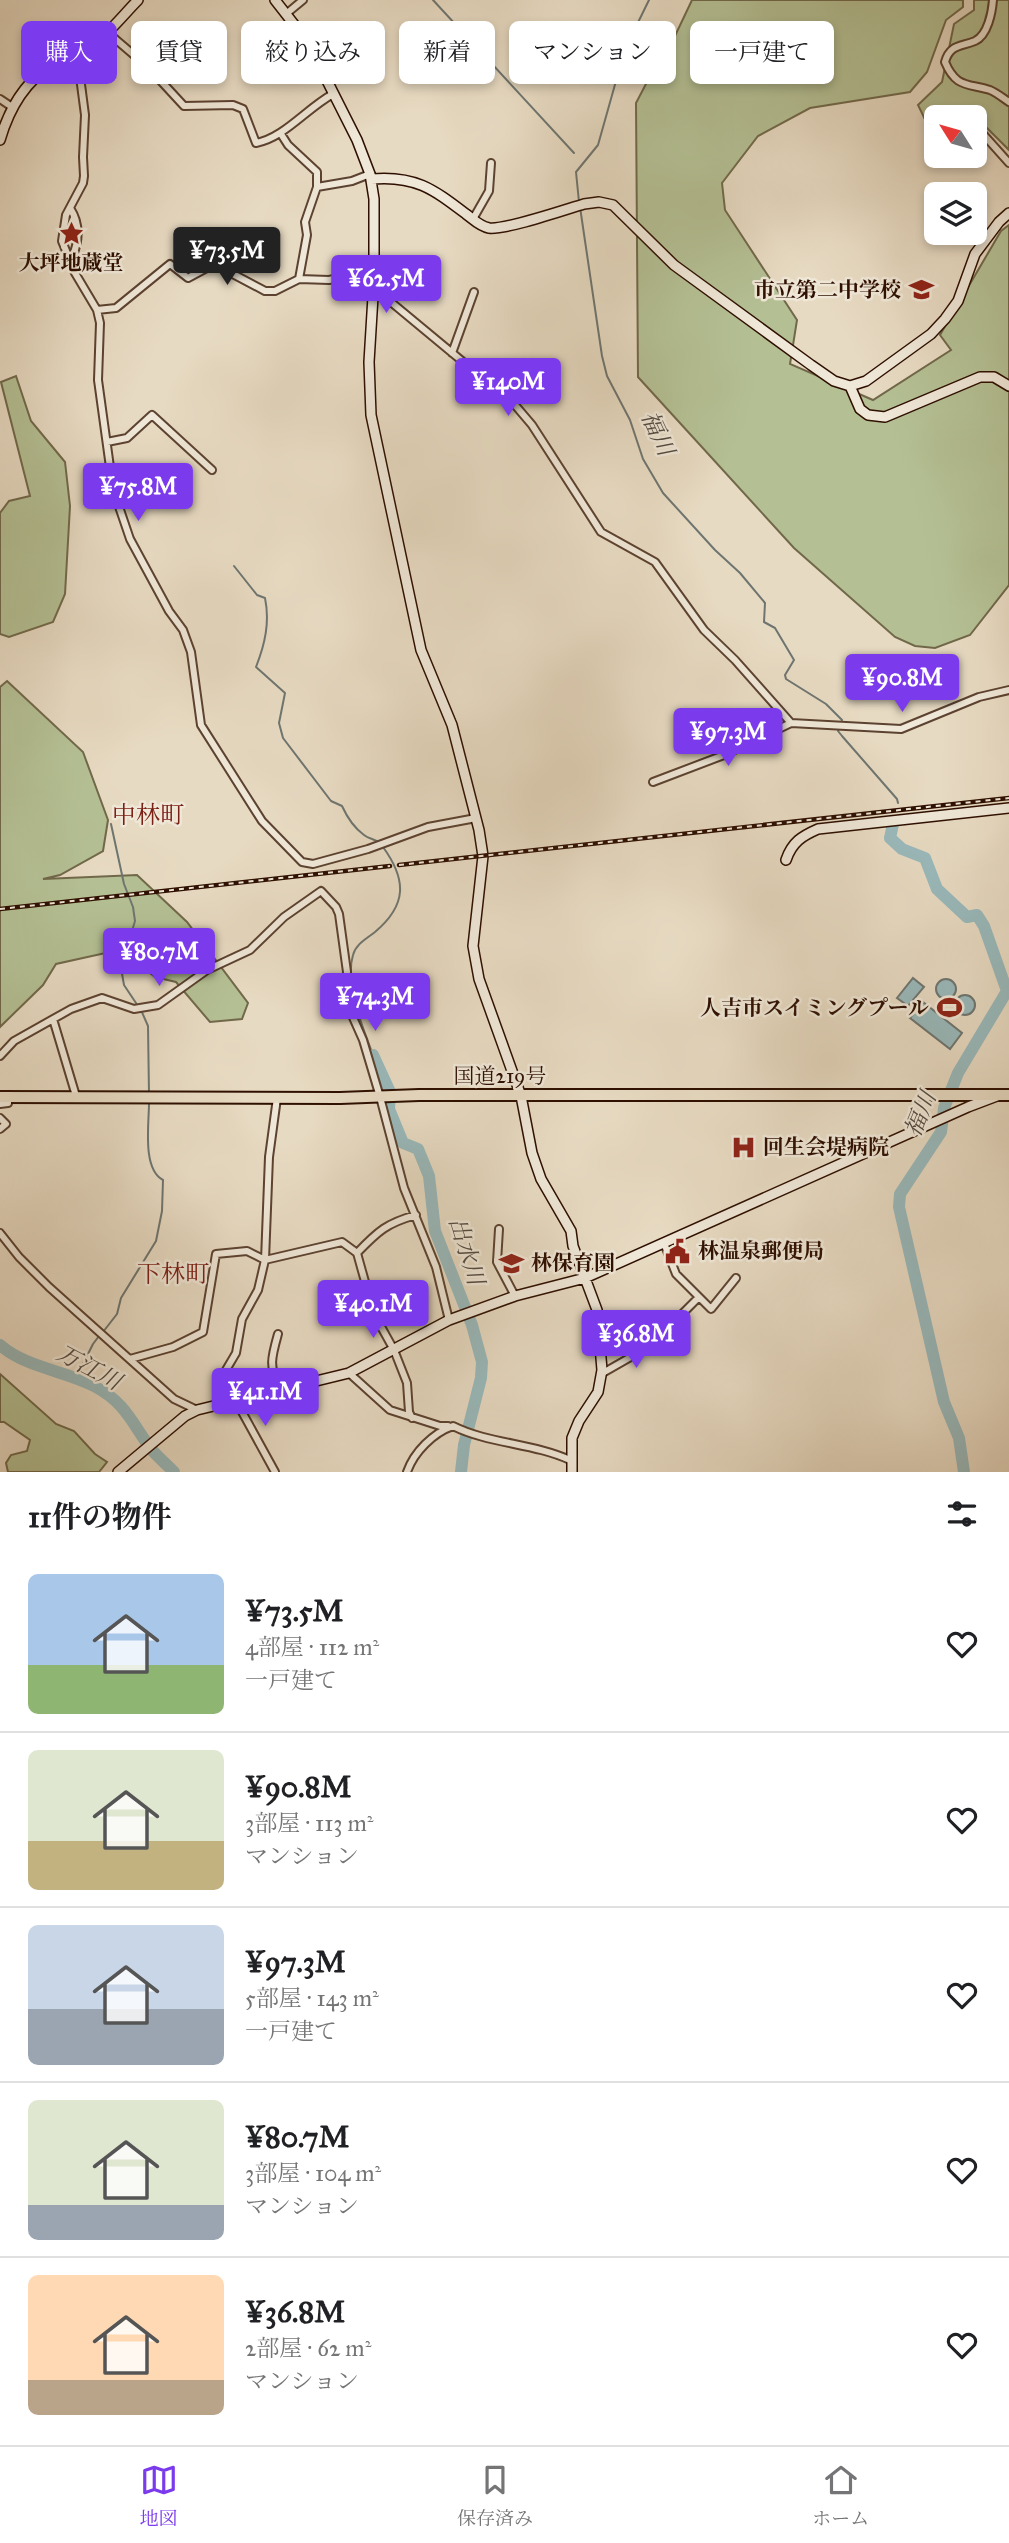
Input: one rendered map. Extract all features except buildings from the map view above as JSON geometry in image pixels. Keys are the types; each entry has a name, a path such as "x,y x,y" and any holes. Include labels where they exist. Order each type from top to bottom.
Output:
{"highway":[{"name":"国道219号","path":"3,1099 76,1096 936,1097 1006,1094"}],"street":[{"path":"117,22 138,0"},
{"path":"275,0 307,41 371,177 374,199 374,284 369,362 373,425 421,650 453,725 476,818 483,856 473,936 475,959 521,1096 536,1166 571,1231 573,1246 597,1310 601,1374 598,1392 579,1421 572,1438 572,1472"},
{"path":"286,14 303,0"},
{"path":"993,0 992,13 983,36 956,46 947,55 945,62 949,73 959,83 989,90 1009,102"},
{"path":"117,41 148,67 184,106 233,105 243,108 256,143 281,134 315,104 333,94"},
{"path":"0,140 12,107 30,84"},
{"path":"81,84 85,115 84,176 66,215 62,241 70,262 97,310 100,333 98,380 101,414 113,489 122,521 169,611 183,630 191,652 201,725 262,821 302,862 313,864 368,849 428,827 476,818"},
{"path":"0,99 12,107"},
{"path":"281,134 288,145 317,172 313,204 307,213 307,235 299,279"},
{"path":"987,138 1009,163"},
{"path":"473,219 489,191 491,163"},
{"path":"317,187 371,177 396,178 419,183 484,227 491,228 584,204 599,202 612,205 674,265 834,381 850,386 866,381 931,334 946,319 958,301 975,254 1009,213"},
{"path":"70,208 78,220 70,262"},
{"path":"97,310 116,308 170,264 188,278 214,264 265,291 275,291 299,279 329,281 349,276 374,284 515,405 532,425 601,532 654,562 704,630 735,660 791,723"},
{"path":"452,353 474,292"},
{"path":"850,386 860,409 876,417 895,413 980,377 994,377 1009,386"},
{"path":"107,442 127,438 152,415 212,470"},
{"path":"653,782 724,755 791,723 901,729 979,697 1009,690"},
{"path":"786,860 795,842 818,829 1009,808"},
{"path":"0,1056 14,1041 71,1009 102,998 134,1009 158,1005 206,970 250,950 284,918 321,891 339,914 348,1004 363,1040 404,1188 436,1266 449,1320"},
{"path":"53,1019 76,1096"},
{"path":"118,1472 185,1416 197,1410 349,1373 449,1320 515,1296 585,1278 968,1107 1006,1094"},
{"path":"960,1096 968,1102 968,1107"},
{"path":"275,1472 235,1399 226,1370 236,1353 242,1319 258,1290 265,1260 269,1157 278,1098"},
{"path":"0,1118 6,1124 0,1129"},
{"path":"357,1253 379,1229 394,1221 416,1215"},
{"path":"499,1229 497,1262 515,1296"},
{"path":"0,1233 49,1287 174,1399 197,1410"},
{"path":"130,1359 173,1347 203,1332 216,1254 247,1251 265,1260 342,1242 357,1253 374,1314 394,1350 407,1383 409,1412 412,1418"},
{"path":"664,1243 676,1274 711,1309 736,1278"},
{"path":"669,1327 698,1298"},
{"path":"278,1334 271,1370 279,1389"},
{"path":"601,1374 657,1342"},
{"path":"349,1373 390,1410 570,1460"},
{"path":"407,1472 415,1454 442,1430 453,1426"}],"green space":[{"path":"692,0 963,0 963,7 946,20 927,72 910,92 810,108 758,136 722,183 725,210 797,320 790,364 873,400 951,350 940,335 1001,231 1009,225 1009,585 970,635 935,648 915,646 895,637 794,548 638,377 636,103 646,84 676,84 676,34"},
{"path":"974,0 1009,0 1009,150 987,128 987,105 924,105 924,117 918,105 942,82 954,24 974,10"},
{"path":"16,376 31,421 65,462 70,506 65,594 53,622 9,637 0,634 0,513 9,501 30,496 1,382"},
{"path":"7,681 83,752 108,820 103,851 60,875 43,879 137,875 187,922 248,1003 242,1019 210,1022 176,982 155,977 132,958 110,952 56,964 43,985 0,1027 0,687"},
{"path":"0,1374 56,1424 74,1431 95,1454 107,1462 99,1472 8,1472 6,1463 11,1455 27,1451 30,1440 0,1422"}],"water":[{"path":"913,978 924,987 908,1006 897,998"},
{"path":"946,979 953,982 956,989 953,996 946,999 939,996 936,989 939,982"},
{"path":"961,995 969,995 975,1005 969,1015 961,1015 955,1009 955,1001"},
{"path":"923,1002 962,1033 950,1049 910,1018"}],"waterway":[{"path":"433,0 574,153"},
{"name":"福川","path":"579,202 576,172 598,145 625,49 649,0"},
{"name":"福川","path":"580,207 602,356 607,376 630,420 643,459 663,493 765,603 764,622 775,628 794,660 785,675 786,679 826,704 842,720 841,723"},
{"path":"234,566 257,595 265,598 266,633 256,667 285,693 279,723 283,738 331,801 342,806 360,832 380,843"},
{"name":"福川","path":"839,728 838,731 898,803"},
{"path":"111,824 135,921 121,968 124,985 138,1006"},
{"name":"福川","path":"893,824 890,838 902,849 925,858 937,889 967,917 977,915 984,926 1007,991 958,1073 944,1108 941,1132 900,1194 899,1207 944,1402 959,1438 964,1472"},
{"path":"373,1055 356,1006 351,967 356,948 386,922 398,902 399,881 391,859 383,847"},
{"path":"141,1010 148,1026 149,1094"},
{"name":"出水川","path":"373,1055 390,1092 389,1109 403,1143 418,1149 429,1176 435,1231 472,1325 482,1362 481,1378 464,1445 461,1472"},
{"path":"103,1332 117,1314 121,1298 156,1241 162,1211 163,1180 156,1174 149,1156 149,1103"},
{"path":"76,1378 99,1336"},
{"name":"万江川","path":"0,1345 33,1364 105,1392 121,1406 151,1449 174,1472"}],"railway":[{"path":"399,865 1009,798"},
{"path":"0,909 390,866"}],"place":[{"name":"大坪地蔵堂","path":"71,234"},
{"name":"市立第二中学校","path":"921,290"},
{"name":"人吉市スイミングプール","path":"949,1008"},
{"name":"回生会堤病院","path":"743,1147"},
{"name":"林温泉郵便局","path":"678,1251"},
{"name":"林保育園","path":"511,1263"}],"district":[{"name":"中林町","path":"148,815"},
{"name":"下林町","path":"173,1274"}]}
